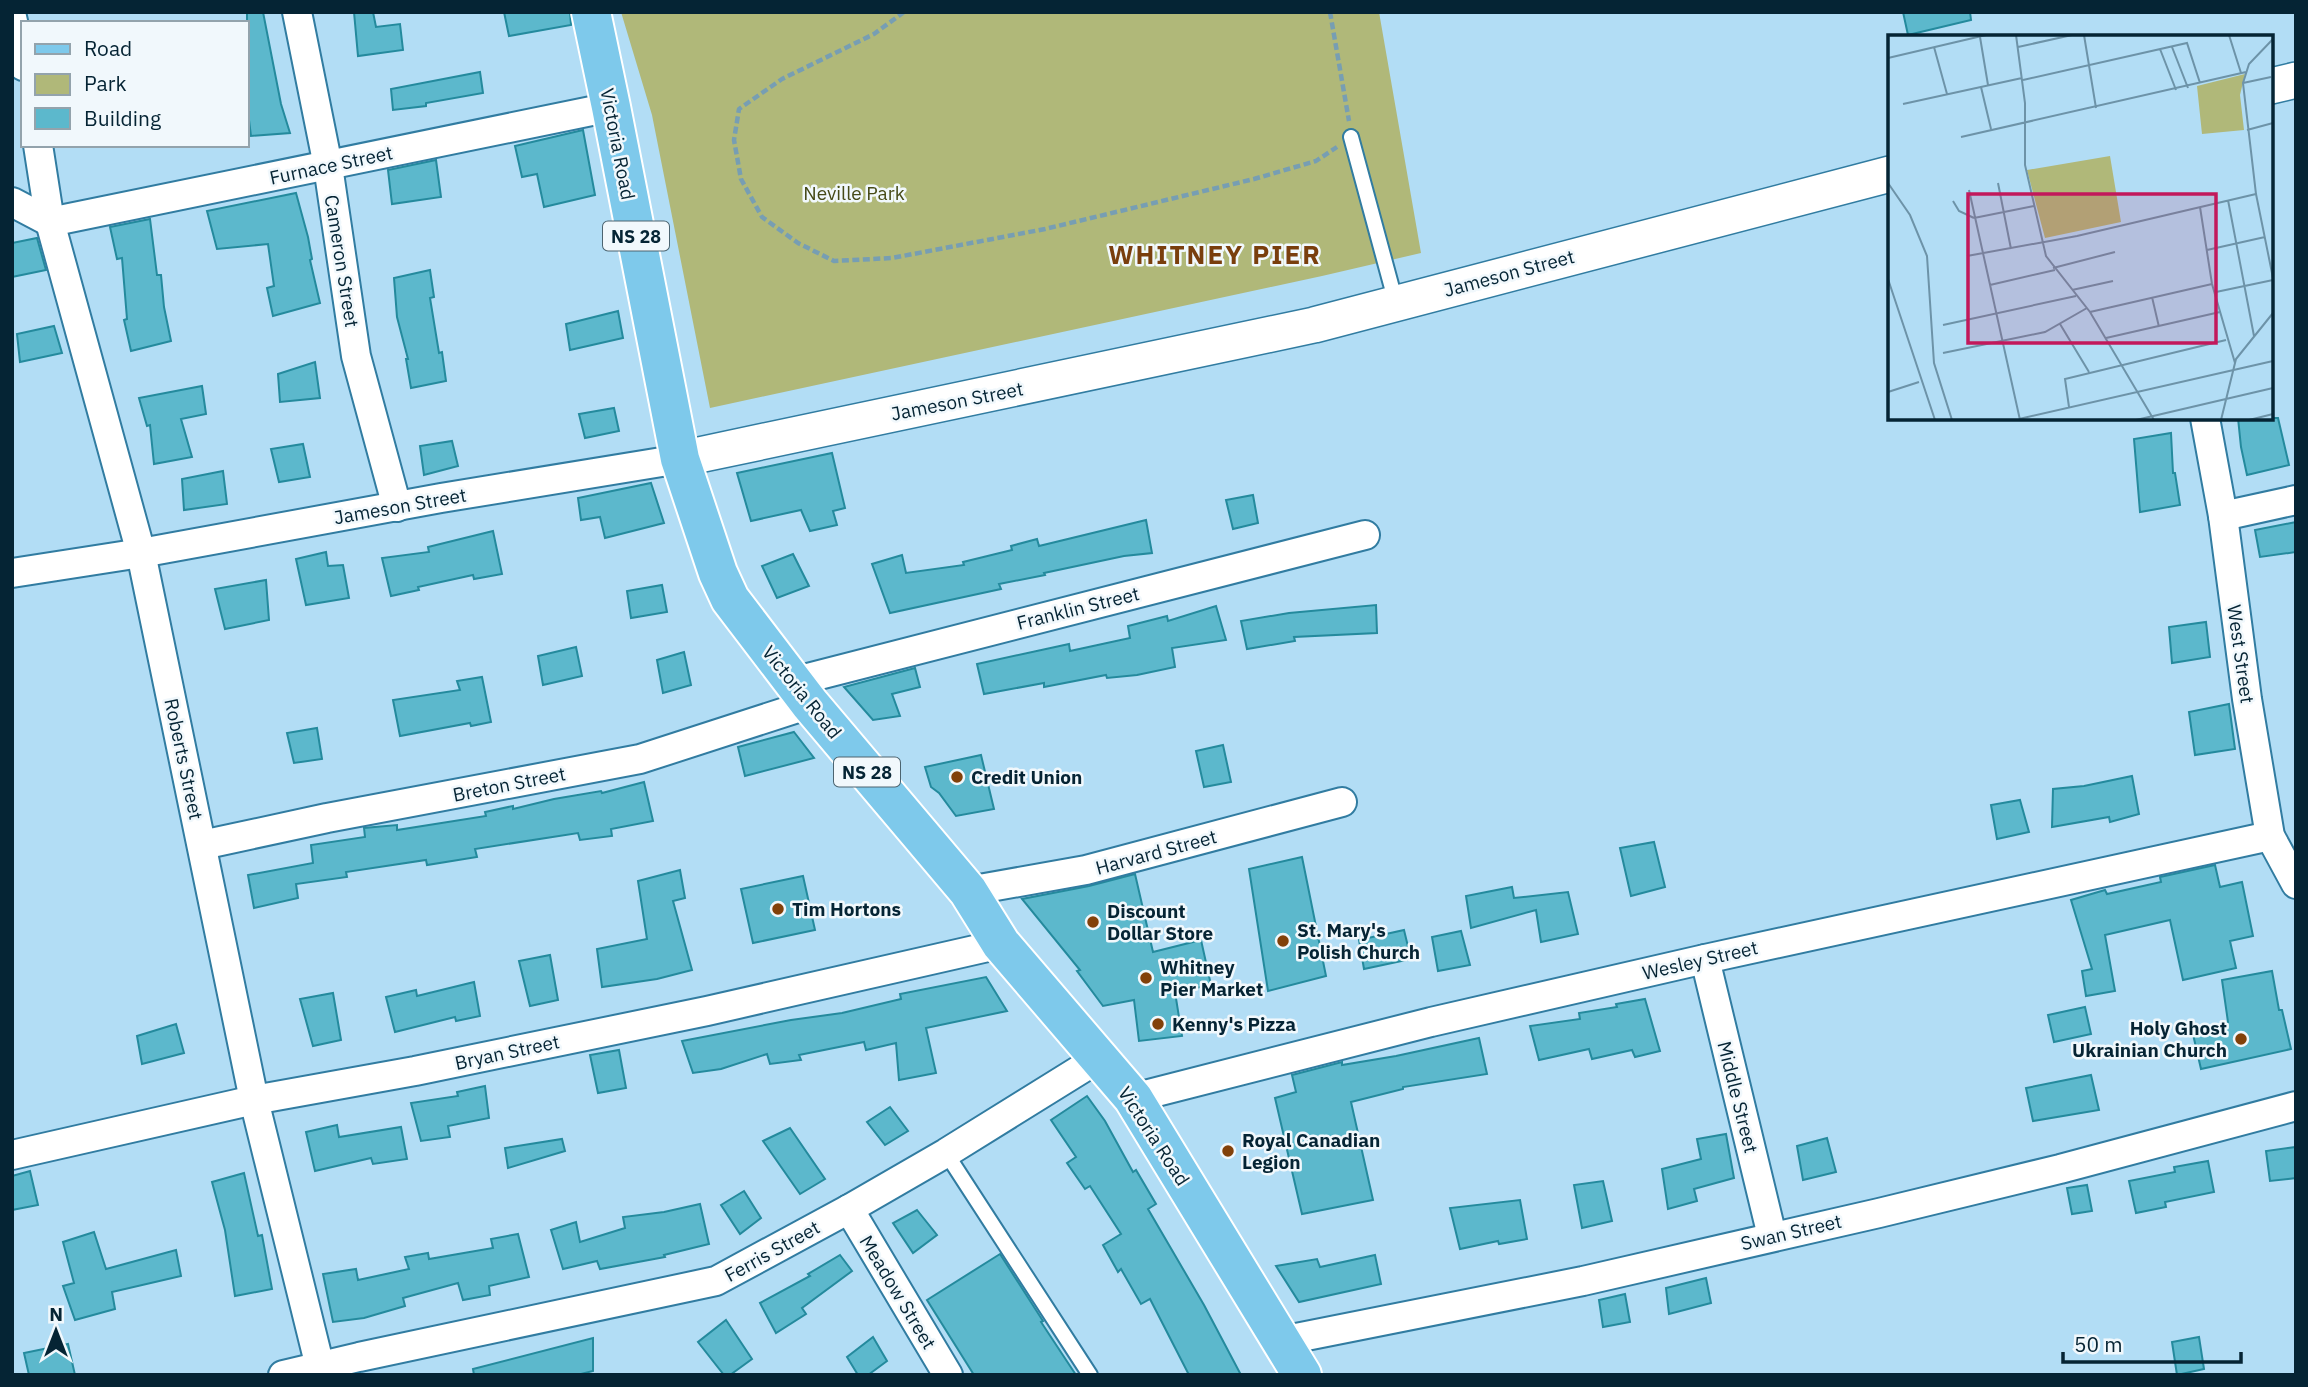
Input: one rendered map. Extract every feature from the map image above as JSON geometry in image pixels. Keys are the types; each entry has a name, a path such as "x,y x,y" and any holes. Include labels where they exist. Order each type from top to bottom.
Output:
{"main road":[{"name":"Victoria Road","path":"591,12 680,459 718,573 730,599 801,693 968,891 1001,944 1133,1098 1302,1375"}],"street":[{"name":"Cameron Street","path":"297,12 328,166 356,356 397,507"},
{"path":"12,17 21,57"},
{"path":"2273,86 2296,80"},
{"name":"Furnace Street","path":"50,222 611,107"},
{"name":"Roberts Street","path":"38,147 50,222 141,554 254,1100 321,1371"},
{"name":"Jameson Street","path":"12,573 141,554 680,459 1273,334 1888,175"},
{"path":"12,202 50,222"},
{"name":"West Street","path":"2205,420 2223,516 2247,699 2270,836 2296,884"},
{"path":"2223,516 2296,500"},
{"name":"Franklin Street","path":"801,693 1365,535"},
{"name":"Breton Street","path":"202,845 327,818 640,759 801,693"},
{"name":"Harvard Street","path":"968,891 1086,870 1342,802"},
{"name":"Wesley Street","path":"1133,1098 1431,1022 1704,959 2270,836"},
{"name":"Bryan Street","path":"12,1155 254,1100 415,1071 707,1011 1001,944"},
{"name":"Middle Street","path":"1704,959 1772,1236"},
{"name":"Ferris Street","path":"283,1375 321,1371 359,1357 716,1281 946,1153 1099,1058"},
{"name":"Swan Street","path":"1281,1341 1583,1281 1909,1206 2296,1106"},
{"name":"Meadow Street","path":"849,1209 948,1375"}],"lane":[{"path":"1351,137 1396,303"},
{"path":"946,1153 1090,1375"}],"path":[{"path":"904,12 874,34 782,79 739,109 734,139 741,179 762,217 798,243 834,261 892,258 1045,229 1241,183 1316,162 1351,137 1330,12"}],"green space":[{"name":"Neville Park","path":"621,12 1379,12 1421,253 710,408 652,115"}],"building":[{"path":"247,12 263,12 281,104 290,133 251,136 248,112"},
{"path":"354,12 373,12 376,27 400,24 403,50 358,56"},
{"path":"504,12 570,12 571,25 509,36"},
{"path":"1903,12 1970,12 1971,20 1908,35"},
{"path":"480,72 483,93 426,103 426,106 393,110 391,89"},
{"path":"583,130 595,195 544,207 537,174 522,177 515,146"},
{"path":"436,160 441,197 392,204 388,170"},
{"path":"296,193 308,237 310,260 320,303 273,316 267,288 274,286 268,244 217,249 207,211"},
{"path":"150,219 157,275 161,275 171,341 131,351 124,320 127,319 122,258 117,259 110,227"},
{"path":"37,238 46,270 12,277 12,243"},
{"path":"430,270 434,297 430,298 446,381 411,388 408,359 397,317 394,278"},
{"path":"618,311 623,338 570,350 566,324"},
{"path":"54,326 62,353 20,362 17,334"},
{"path":"315,362 320,398 280,402 278,374"},
{"path":"202,386 206,414 181,419 192,457 154,464 150,425 147,426 139,398"},
{"path":"614,408 619,431 585,438 579,414"},
{"path":"2278,418 2289,465 2247,475 2238,420"},
{"path":"2171,433 2173,473 2180,505 2140,512 2134,439"},
{"path":"452,441 458,466 424,475 420,446"},
{"path":"303,444 310,477 279,482 271,449"},
{"path":"832,453 845,508 833,511 837,525 810,531 801,510 751,521 737,473"},
{"path":"223,471 227,504 184,510 182,479"},
{"path":"651,483 664,523 605,538 600,517 581,520 578,498"},
{"path":"1253,495 1258,523 1233,529 1226,500"},
{"path":"1146,520 1152,553 1124,556 1044,573 1045,575 999,584 1001,589 890,613 872,564 902,555 906,573 964,565 963,562 1012,550 1011,546 1037,539 1039,546"},
{"path":"2296,522 2296,552 2260,557 2255,530"},
{"path":"493,531 502,574 474,579 473,575 391,596 382,558 429,552 428,547"},
{"path":"326,552 328,566 343,565 349,598 306,605 296,559"},
{"path":"793,554 809,586 777,598 762,566"},
{"path":"266,580 269,620 225,629 215,589"},
{"path":"662,585 667,612 631,618 627,591"},
{"path":"1376,605 1377,633 1294,637 1295,641 1247,649 1241,621 1289,613"},
{"path":"1216,606 1226,640 1172,648 1175,667 1137,675 1107,678 1106,675 1044,687 1044,683 984,694 977,664 1069,644 1070,651 1130,638 1128,626 1167,616 1168,621"},
{"path":"2206,622 2210,657 2172,663 2169,627"},
{"path":"576,647 582,676 543,685 538,656"},
{"path":"684,652 691,685 663,693 657,660"},
{"path":"915,668 920,687 892,694 900,716 873,720 844,687"},
{"path":"482,677 491,722 471,726 470,723 400,736 393,700 460,690 457,681"},
{"path":"2229,704 2235,749 2195,755 2189,712"},
{"path":"317,728 322,759 294,763 287,733"},
{"path":"794,732 814,758 745,776 738,747"},
{"path":"1223,745 1231,782 1204,787 1196,751"},
{"name":"Credit Union","path":"981,755 994,809 956,816 939,793 931,787 925,767"},
{"path":"2132,776 2139,814 2110,822 2109,817 2052,827 2053,789"},
{"path":"644,782 653,821 611,829 612,836 580,840 578,833 475,849 477,857 427,865 426,860 346,872 347,877 296,884 298,898 254,908 248,875 313,863 311,845 365,837 364,828 397,825 397,830 486,816 485,812 601,791 602,793"},
{"path":"2020,800 2029,832 1997,839 1991,805"},
{"path":"1654,842 1665,887 1631,896 1620,848"},
{"path":"1302,857 1326,976 1268,991 1249,869"},
{"path":"2215,865 2220,887 2242,882 2253,936 2230,941 2236,968 2183,980 2170,920 2105,935 2115,991 2086,996 2082,971 2092,969 2071,900 2105,890 2107,894 2161,882 2160,877"},
{"path":"680,870 685,898 673,901 692,970 657,979 602,987 597,949 647,939 638,881"},
{"path":"1135,874 1153,952 1201,940 1211,985 1175,992 1182,1036 1139,1041 1134,1000 1103,1006 1077,971 1080,970 1022,899"},
{"name":"Tim Hortons","path":"803,876 815,930 753,943 741,889"},
{"path":"1512,887 1514,898 1568,892 1578,934 1541,942 1536,910 1471,928 1466,896"},
{"path":"1404,930 1411,959 1364,969 1359,940"},
{"path":"1461,931 1470,965 1438,971 1432,937"},
{"path":"550,955 558,1000 530,1006 519,961"},
{"name":"Holy Ghost Ukrainian Church","path":"2272,971 2279,1010 2282,1010 2291,1049 2201,1069 2192,1030 2228,1022 2222,980"},
{"path":"986,977 1007,1011 926,1028 936,1073 899,1080 896,1043 866,1050 864,1042 799,1055 801,1060 770,1064 767,1054 721,1069 693,1073 682,1041 842,1013 901,999 900,994"},
{"path":"474,982 480,1016 456,1021 455,1017 395,1032 386,997 416,990 417,996"},
{"path":"333,993 341,1040 313,1046 300,999"},
{"path":"1645,999 1660,1051 1635,1057 1632,1050 1592,1059 1589,1049 1539,1060 1530,1026 1580,1019 1579,1013"},
{"path":"2085,1007 2091,1034 2054,1042 2048,1015"},
{"path":"176,1024 184,1053 142,1064 137,1036"},
{"name":"Royal Canadian Legion","path":"1479,1038 1487,1074 1403,1087 1351,1102 1373,1200 1302,1214 1275,1098 1296,1092 1292,1075 1342,1062 1342,1065 1396,1056"},
{"path":"619,1050 626,1088 598,1093 590,1055"},
{"path":"2091,1075 2099,1110 2033,1121 2026,1088"},
{"path":"485,1086 489,1118 448,1126 450,1137 421,1141 411,1103 458,1096 457,1092"},
{"path":"1087,1096 1105,1121 1133,1172 1136,1170 1156,1204 1148,1209 1241,1375 1189,1375 1150,1299 1141,1304 1121,1269 1118,1272 1103,1245 1121,1234 1090,1186 1085,1189 1067,1163 1076,1157 1051,1120"},
{"path":"890,1107 908,1131 885,1145 867,1122"},
{"path":"337,1125 339,1137 401,1127 407,1159 373,1164 371,1158 315,1171 306,1132"},
{"path":"790,1128 825,1179 800,1194 763,1141"},
{"path":"1726,1134 1734,1178 1694,1189 1697,1201 1668,1209 1662,1169 1701,1159 1697,1139"},
{"path":"1827,1138 1836,1172 1803,1180 1797,1146"},
{"path":"562,1139 565,1151 508,1168 505,1148"},
{"path":"2296,1147 2296,1178 2270,1181 2266,1151"},
{"path":"2208,1161 2214,1192 2165,1202 2166,1207 2136,1213 2129,1181 2175,1172 2174,1167"},
{"path":"30,1171 38,1205 12,1210 12,1176"},
{"path":"244,1173 258,1236 262,1235 272,1289 235,1296 225,1230 212,1182"},
{"path":"1603,1181 1612,1221 1582,1228 1574,1185"},
{"path":"2087,1185 2092,1211 2072,1214 2067,1188"},
{"path":"744,1191 761,1218 740,1234 721,1205"},
{"path":"1520,1200 1527,1239 1499,1244 1498,1241 1460,1249 1450,1208"},
{"path":"700,1204 709,1244 664,1255 665,1257 600,1269 597,1261 563,1269 551,1230 576,1222 580,1242 625,1228 623,1217"},
{"path":"917,1210 937,1235 913,1253 893,1223"},
{"path":"94,1232 106,1269 176,1250 181,1276 112,1292 115,1309 75,1320 63,1286 74,1283 63,1242"},
{"path":"518,1234 529,1277 489,1286 490,1295 463,1300 458,1283 403,1298 405,1306 364,1318 333,1322 323,1274 356,1269 358,1280 409,1269 405,1257 428,1253 429,1259 493,1248 491,1239"},
{"path":"1000,1254 1076,1375 974,1375 927,1300"},
{"path":"840,1255 852,1271 802,1308 806,1314 776,1333 760,1303 810,1276 808,1274"},
{"path":"1375,1255 1381,1284 1299,1302 1276,1266 1317,1259 1320,1267"},
{"path":"1706,1278 1711,1303 1669,1314 1666,1288"},
{"path":"1625,1294 1630,1322 1603,1327 1599,1300"},
{"path":"726,1320 752,1359 730,1375 724,1375 698,1342"},
{"path":"873,1337 887,1361 868,1375 858,1375 847,1357"},
{"path":"2199,1337 2204,1369 2177,1375 2172,1342"},
{"path":"593,1338 593,1371 577,1375 474,1375 473,1369"},
{"path":"68,1344 75,1375 29,1375 24,1353"}],"place":[{"name":"Credit Union","path":"957,777"},
{"name":"Tim Hortons","path":"778,909"},
{"name":"Discount Dollar Store","path":"1093,922"},
{"name":"St. Mary's Polish Church","path":"1283,941"},
{"name":"Whitney Pier Market","path":"1146,978"},
{"name":"Kenny's Pizza","path":"1158,1024"},
{"name":"Holy Ghost Ukrainian Church","path":"2241,1039"},
{"name":"Royal Canadian Legion","path":"1228,1151"}],"district":[{"name":"WHITNEY PIER","path":"1215,254"}]}
